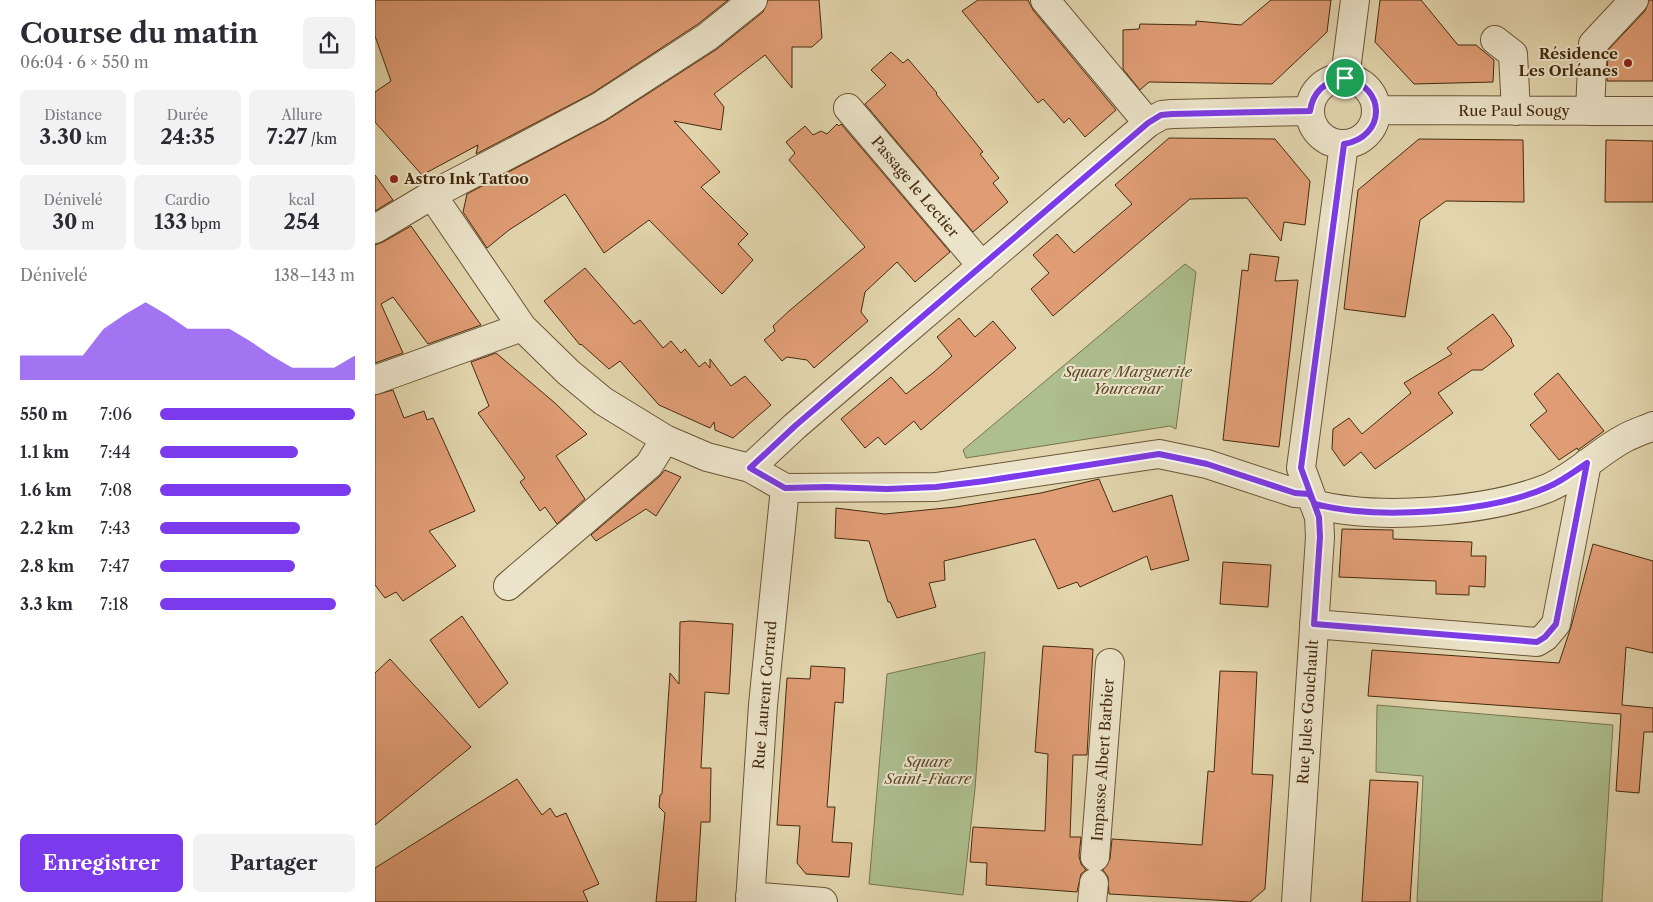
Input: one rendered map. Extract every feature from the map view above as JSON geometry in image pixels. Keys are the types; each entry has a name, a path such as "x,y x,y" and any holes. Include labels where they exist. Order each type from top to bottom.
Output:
{"street":[{"path":"375,229 432,195 599,106 707,37 753,0"},
{"path":"1045,0 1148,123"},
{"path":"1345,78 1355,0"},
{"path":"1590,111 1593,44 1635,0"},
{"path":"1495,40 1513,54 1516,111"},
{"path":"1345,78 1355,80 1370,92 1376,110 1370,130 1363,138 1344,144 1334,143 1316,131 1310,111 1312,100 1325,84 1345,78"},
{"name":"Passage le Lectier","path":"848,108 982,266"},
{"name":"Rue Paul Sougy","path":"1376,110 1653,111"},
{"path":"750,468 803,420 1148,123 1161,115 1172,114 1310,111"},
{"name":"Rue Jules Gouchault","path":"1296,902 1320,537 1319,517 1301,468 1344,144"},
{"path":"432,195 522,327 568,372 603,401 665,439 707,457 750,468 785,488 936,487 1159,454 1207,464 1295,493 1335,509 1401,513 1502,501 1549,487 1624,438 1653,426"},
{"path":"375,380 522,327"},
{"path":"508,586 649,465 665,439"},
{"path":"1314,624 1537,642 1545,637 1556,624 1587,463"},
{"name":"Rue Laurent Corrard","path":"750,899 763,705 785,488"},
{"name":"Impasse Albert Barbier","path":"1094,881 1110,663"},
{"path":"750,899 823,902"}],"green space":[{"name":"Square Marguerite Yourcenar","path":"1185,264 1196,272 1176,429 1170,426 966,458 963,450"},
{"name":"Square Saint-Fiacre","path":"985,652 975,789 963,895 869,884 887,674"},
{"path":"1377,705 1613,725 1602,902 1417,902 1423,776 1376,772"}],"building":[{"path":"375,0 728,0 698,24 591,94 476,154 478,145 422,175 375,122 375,92 391,81 375,36"},
{"path":"768,0 819,0 822,38 812,47 792,47 792,88 765,55 714,94 724,107 721,130 674,121 720,172 701,187 748,234 738,244 753,260 722,294 649,220 604,253 565,194 509,230 487,248 463,212 467,194 607,120 717,49 763,12"},
{"path":"978,0 1028,0 1033,10 1116,110 1085,137 1069,118 1064,123 1043,99 1038,103 962,11"},
{"path":"1271,0 1331,0 1327,32 1272,84 1149,82 1140,90 1123,69 1123,30 1139,29 1140,24 1196,25 1196,21 1241,25"},
{"path":"1380,0 1421,0 1458,45 1476,45 1494,60 1493,82 1414,84 1375,42"},
{"name":"Résidence Les Orléanes","path":"1649,0 1653,0 1653,81 1607,81 1608,50 1645,11"},
{"path":"891,52 903,63 908,59 983,152 980,154 999,178 993,183 1008,202 973,232 865,104 886,85 871,70"},
{"path":"837,124 839,126 841,124 950,252 915,282 897,262 865,292 861,312 868,321 814,368 807,360 787,357 782,361 764,340 775,331 773,326 789,311 865,247 789,160 795,153 786,142 805,126 813,135 821,131 827,134"},
{"path":"1169,138 1275,139 1310,181 1305,225 1284,222 1281,241 1247,198 1190,199 1053,316 1031,289 1049,273 1033,255 1057,234 1074,253 1132,204 1115,185"},
{"path":"1419,139 1523,140 1524,202 1446,201 1420,220 1405,317 1344,309 1358,190"},
{"path":"1606,140 1653,141 1653,202 1605,202"},
{"path":"375,175 393,200 375,211"},
{"path":"411,226 481,325 428,344 393,297 381,304 403,353 375,363 375,245"},
{"path":"1250,254 1279,257 1275,281 1298,280 1279,447 1223,440 1242,270 1248,271"},
{"path":"585,268 634,324 640,320 663,348 671,341 681,353 685,349 699,367 705,362 710,368 710,359 731,386 745,376 771,405 733,438 715,430 714,422 710,428 659,405 620,361 609,369 580,345 544,301"},
{"path":"1493,314 1512,340 1514,346 1482,370 1472,370 1438,393 1453,413 1375,469 1361,452 1344,466 1332,449 1333,429 1349,418 1362,434 1411,393 1404,383 1452,354 1447,348"},
{"path":"959,318 975,337 993,321 1016,348 921,430 914,421 885,445 878,437 865,448 841,419 891,377 906,394 934,372 952,356 937,337"},
{"path":"496,353 555,403 587,434 556,456 585,499 557,524 545,507 540,511 520,482 525,478 478,413 489,406 471,362"},
{"path":"1558,373 1604,431 1578,450 1577,448 1559,460 1530,425 1547,411 1534,394"},
{"path":"393,390 404,418 424,411 427,420 433,418 475,511 429,531 456,566 403,601 396,592 385,598 375,585 375,395"},
{"path":"665,470 681,477 656,516 646,509 596,541 591,535"},
{"path":"1099,479 1113,512 1172,495 1189,560 1151,570 1147,556 1080,587 1077,582 1058,589 1035,539 944,561 945,580 929,583 936,607 897,618 890,602 888,602 869,541 835,538 836,508 885,514 956,507 1041,493"},
{"path":"1342,529 1393,530 1393,539 1472,542 1471,556 1486,556 1485,587 1469,586 1469,595 1436,594 1436,581 1339,577"},
{"path":"1593,544 1653,561 1653,653 1626,647 1622,705 1653,708 1653,732 1644,732 1639,793 1616,791 1621,714 1368,696 1372,650 1559,663 1571,627"},
{"path":"1223,562 1271,565 1268,607 1220,604"},
{"path":"462,616 508,683 479,708 430,640"},
{"path":"680,622 733,624 729,694 705,692 701,768 711,768 710,822 701,822 696,902 656,902 665,813 659,807 660,795 662,794 670,673 679,684"},
{"path":"1043,646 1093,649 1087,755 1073,755 1070,837 1081,837 1079,856 1081,864 1086,870 1081,874 1077,892 986,885 987,863 970,862 973,827 1045,831 1048,754 1035,752"},
{"path":"390,659 471,747 375,825 375,673"},
{"path":"811,666 845,668 843,703 835,702 827,807 835,807 832,842 852,843 849,877 806,874 797,863 800,826 777,825 787,678 810,679"},
{"path":"1220,671 1257,672 1252,774 1273,775 1265,889 1250,902 1109,894 1108,877 1103,870 1110,859 1112,839 1202,845 1208,771 1214,772"},
{"path":"517,779 542,815 550,808 556,817 566,813 599,884 583,891 588,902 375,902 375,868"},
{"path":"1370,780 1418,782 1410,902 1362,902"}],"place":[{"name":"Résidence Les Orléanes","path":"1628,63"},
{"name":"Astro Ink Tattoo","path":"394,179"}],"route":[{"path":"1345,78 1325,84 1317,91 1312,100 1310,111 1172,114 1161,115 1148,123 795,426 750,468 785,488 887,489 936,487 985,481 1159,454 1207,464 1295,493 1309,494 1315,504 1335,509 1401,513 1441,510 1502,501 1549,487 1587,463 1579,515 1556,624 1545,637 1537,642 1314,624 1320,537 1319,517 1315,504 1309,494 1301,468 1344,144 1363,138 1375,121 1376,110 1375,101 1370,92 1355,80 1345,78"}]}
